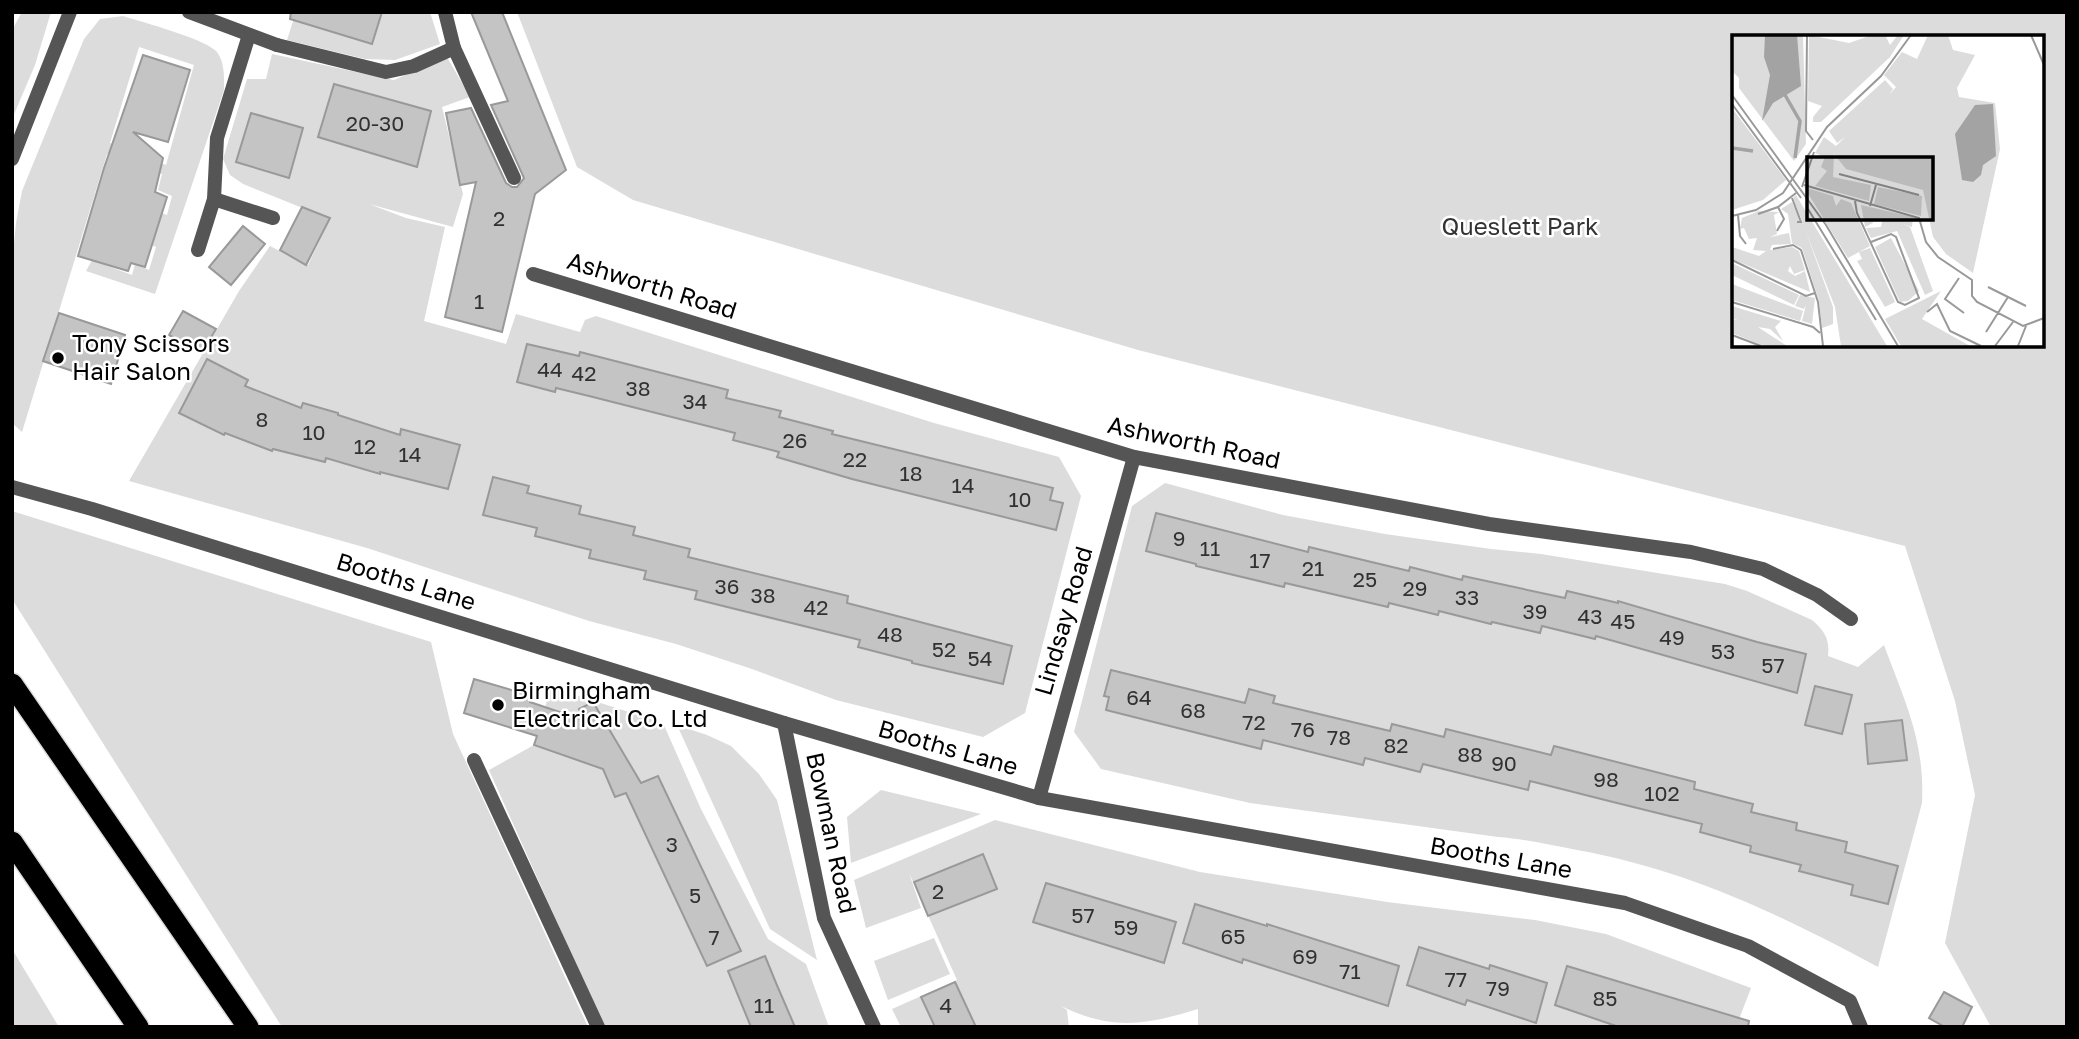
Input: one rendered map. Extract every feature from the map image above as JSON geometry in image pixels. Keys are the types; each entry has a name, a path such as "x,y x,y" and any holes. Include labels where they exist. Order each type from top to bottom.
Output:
{"highway":[{"path":"12,684 248,1027"},
{"path":"12,842 138,1027"}],"street":[{"path":"12,159 70,12"},
{"path":"189,12 276,45 386,72 414,66 454,48"},
{"path":"445,12 454,48 514,178"},
{"path":"198,250 214,199 218,138 249,34"},
{"path":"214,199 273,218"},
{"name":"Ashworth Road","path":"533,274 1134,457 1489,524 1691,552 1763,569 1817,595 1851,619"},
{"name":"Lindsay Road","path":"1039,798 1134,457"},
{"name":"Booths Lane","path":"12,487 92,509 784,723 1039,798 1625,903 1748,946 1850,1002 1861,1027"},
{"name":"Bowman Road","path":"784,723 824,918 874,1027"},
{"path":"474,760 598,1027"}],"green space":[{"path":"22,12 51,12 35,65 12,119 12,30"},
{"path":"296,12 430,12 440,44 395,60 365,59 287,40"},
{"name":"Queslett Park","path":"517,12 2067,12 2067,1027 1991,1027 1945,943 1975,795 1955,701 1905,546 1138,350 633,200 577,167"},
{"path":"123,16 173,31 211,47 217,52 224,70 224,90 155,294 86,271 92,260 132,275 135,264 149,270 156,247 140,240 151,209 167,215 172,196 158,190 162,174 107,154 22,432 12,423 12,264 22,191 84,39 100,19","holes":["139,47 194,65 166,165 110,143"]},
{"path":"272,54 394,80 447,57 470,97 442,107 463,194 453,227 369,204 406,218 445,227 424,321 506,344 516,314 580,332 585,320 596,316 934,423 1059,457 1081,496 1025,713 983,737 836,700 676,644 589,621 367,548 129,481 239,291 270,246 308,265 330,219 243,184 230,175 223,159 247,79 266,79"},
{"path":"1165,483 1283,515 1385,534 1541,554 1725,584 1812,620 1826,636 1828,656 1858,667 1884,645 1917,741 1922,803 1878,967 1805,929 1732,896 1657,869 1618,859 1518,839 1250,803 1101,769 1074,732 1132,506"},
{"path":"12,511 431,642 453,734 588,1027 282,1027 12,599"},
{"path":"551,687 663,723 701,809 768,939 806,964 829,1027 604,1027 489,770 534,745"},
{"path":"677,725 731,746 759,774 777,800 817,960 770,929"},
{"path":"881,790 981,814 851,863 847,817"},
{"path":"995,820 1200,872 1387,902 1535,920 1606,934 1751,988 1736,1027 1198,1027 1198,1009 1162,1019 1129,1023 1097,1019 1061,1006 1067,1010 1069,1027 901,1027 892,1009 957,980 909,873 921,908 866,928 854,880"},
{"path":"934,938 950,974 888,1000 874,961"},
{"path":"12,949 59,1027 12,1027"}],"building":[{"path":"291,12 382,12 372,44 290,19"},
{"path":"471,12 502,12 566,170 535,194 502,332 445,317 476,182 460,185 446,113 471,108 506,183 517,187 524,178 491,105 508,101"},
{"path":"143,55 190,70 168,142 133,132 163,158 155,192 167,197 145,267 131,263 128,271 78,256 104,168"},
{"path":"334,84 431,111 417,167 318,137"},
{"path":"251,113 303,128 289,178 236,162"},
{"path":"302,207 330,218 306,265 280,250"},
{"path":"243,226 265,244 231,285 209,267"},
{"path":"183,311 216,329 202,353 169,335"},
{"path":"59,313 125,335 111,384 43,361"},
{"path":"527,344 579,356 580,352 728,390 726,398 781,411 779,417 833,431 832,434 1053,488 1050,500 1063,503 1056,530 852,479 777,457 779,452 733,440 735,433 556,388 555,392 517,382"},
{"path":"207,359 248,380 245,386 301,408 303,403 400,435 401,429 460,445 448,489 380,474 326,458 325,462 273,449 272,451 225,433 224,435 179,413"},
{"path":"493,477 529,486 527,493 581,506 579,514 635,527 633,535 690,549 688,557 848,596 847,603 1012,646 1003,684 912,663 858,647 860,640 695,599 697,591 644,579 646,571 589,558 591,550 535,536 537,528 483,515"},
{"path":"1156,513 1308,552 1309,547 1409,571 1410,567 1462,580 1463,576 1565,598 1567,591 1618,601 1806,654 1797,693 1596,636 1595,639 1542,626 1540,633 1439,611 1438,615 1389,603 1388,607 1285,583 1284,587 1196,566 1146,551"},
{"path":"1111,670 1245,703 1249,689 1275,696 1273,703 1390,731 1392,724 1444,737 1446,729 1551,755 1554,746 1695,782 1694,789 1753,804 1751,812 1797,823 1796,830 1847,842 1845,852 1898,866 1888,904 1851,895 1853,885 1799,871 1801,865 1750,852 1751,846 1700,832 1702,824 1530,781 1528,790 1423,764 1420,772 1365,758 1363,765 1263,740 1261,749 1106,710 1109,697 1104,696"},
{"path":"474,679 532,696 530,702 583,720 579,709 593,702 641,783 658,776 741,951 707,966 626,793 615,797 603,769 534,745 537,736 464,713"},
{"path":"1815,686 1852,695 1842,734 1805,725"},
{"path":"1902,720 1907,760 1868,764 1865,724"},
{"path":"983,854 997,889 928,916 914,882"},
{"path":"1046,883 1176,922 1164,963 1033,922"},
{"path":"1195,904 1399,966 1388,1006 1243,959 1242,963 1183,943"},
{"path":"1419,947 1489,969 1490,965 1547,983 1536,1023 1467,1000 1465,1005 1407,985"},
{"path":"765,956 795,1027 751,1027 728,971"},
{"path":"1567,966 1749,1021 1748,1027 1619,1027 1555,1005"},
{"path":"955,982 976,1027 935,1027 921,997"},
{"path":"1944,992 1972,1007 1962,1027 1945,1027 1929,1018"}],"place":[{"name":"Tony Scissors Hair Salon","path":"58,358"},
{"name":"Birmingham Electrical Co. Ltd","path":"498,705"}]}
